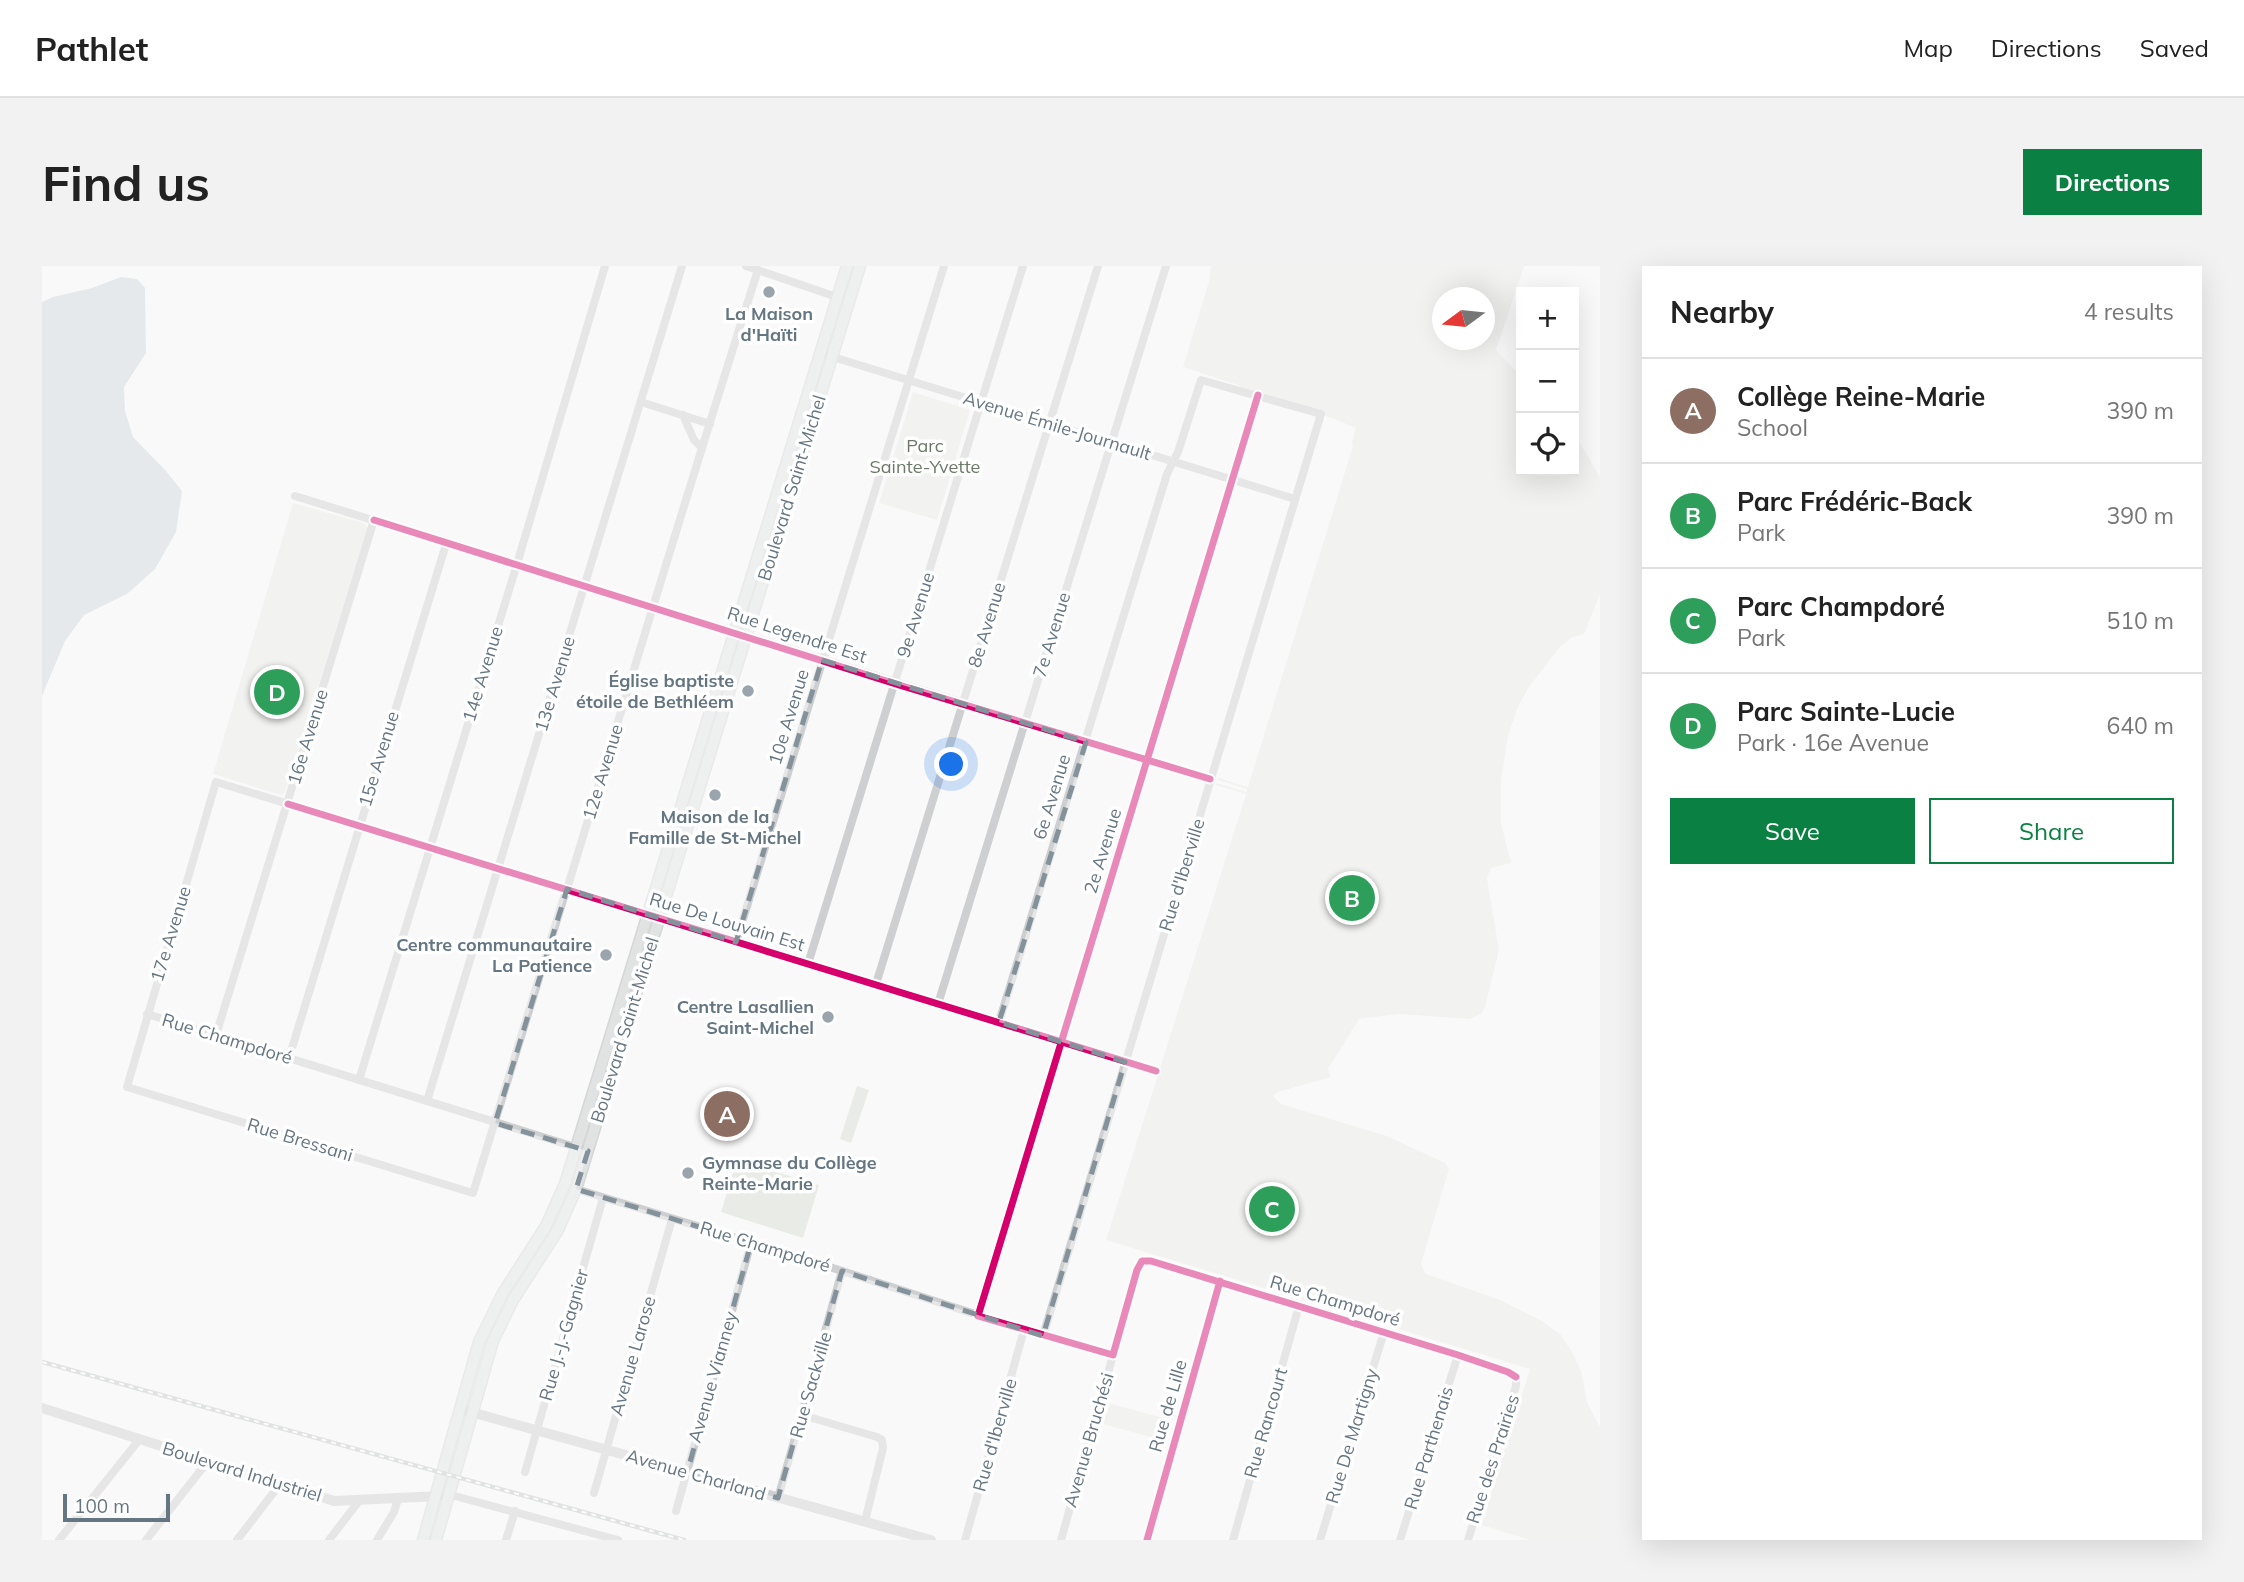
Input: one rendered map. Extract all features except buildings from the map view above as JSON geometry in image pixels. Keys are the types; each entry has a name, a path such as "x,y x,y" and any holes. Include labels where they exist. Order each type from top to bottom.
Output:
{"main road":[{"name":"Boulevard Saint-Michel","path":"436,1540 484,1331 503,1293 550,1220 565,1185 847,266"},
{"name":"Boulevard Saint-Michel","path":"423,1540 435,1497 466,1410 502,1321 551,1244 576,1189 860,266"}],"street":[{"name":"14e Avenue","path":"359,1080 517,564 604,266"},
{"name":"13e Avenue","path":"426,1101 682,266"},
{"path":"746,266 771,270 837,297"},
{"name":"10e Avenue","path":"736,942 944,266"},
{"name":"9e Avenue","path":"808,964 1023,266"},
{"name":"8e Avenue","path":"876,984 1098,266"},
{"name":"7e Avenue","path":"938,1004 1166,266"},
{"name":"12e Avenue","path":"472,1193 758,270"},
{"name":"Avenue Émile-Journault","path":"820,353 1295,499"},
{"name":"6e Avenue","path":"999,1022 1167,474 1201,380 1258,395"},
{"name":"Rue d'Iberville","path":"1043,1336 1321,414 1258,395"},
{"name":"2e Avenue","path":"978,1316 1258,395"},
{"path":"641,402 709,424"},
{"path":"683,415 694,440 702,448"},
{"name":"Rue Legendre Est","path":"295,496 1210,779"},
{"name":"16e Avenue","path":"216,1035 374,520"},
{"name":"15e Avenue","path":"289,1058 447,541"},
{"name":"Rue De Louvain Est","path":"216,782 1156,1071"},
{"name":"17e Avenue","path":"127,1087 216,782"},
{"name":"Rue Champdoré","path":"147,1014 588,1151"},
{"name":"Rue Bressani","path":"127,1087 472,1193"},
{"name":"Rue Champdoré","path":"576,1189 978,1316 1113,1355"},
{"name":"Rue J.-J.-Gagnier","path":"525,1472 603,1198"},
{"name":"Avenue Larose","path":"594,1493 672,1219"},
{"name":"Avenue Vianney","path":"676,1511 751,1243"},
{"name":"Rue Champdoré","path":"1142,1261 1151,1261 1384,1332 1508,1372 1516,1377"},
{"name":"Avenue Bruchési","path":"1061,1540 1137,1270 1142,1261"},
{"name":"Rue Sackville","path":"778,1498 842,1271"},
{"name":"Rue de Lille","path":"1147,1540 1220,1282"},
{"name":"Rue Rancourt","path":"1233,1540 1300,1306"},
{"name":"Rue d'Iberville","path":"965,1540 1024,1330"},
{"name":"Rue De Martigny","path":"1320,1540 1384,1332"},
{"name":"Rue Parthenais","path":"1400,1540 1458,1355"},
{"name":"Rue des Prairies","path":"1468,1540 1516,1386 1516,1377"},
{"name":"Boulevard Industriel","path":"42,1408 334,1501 447,1496"},
{"name":"Avenue Charland","path":"466,1410 931,1540"},
{"path":"803,1415 882,1440 883,1448 865,1521"},
{"path":"59,1540 139,1440"},
{"path":"146,1540 208,1461"},
{"path":"237,1540 280,1484"},
{"path":"447,1496 515,1511 618,1540"},
{"path":"377,1540 394,1512 398,1499"},
{"path":"328,1540 359,1501"},
{"path":"506,1540 515,1511"},
{"path":"581,1540 583,1530"}],"highlighted area":[{"path":"822,660 1086,742 999,1022 1125,1062 1043,1336 842,1271 778,1498 687,1473 751,1243 576,1189 588,1151 495,1123 567,889 736,942"}],"green space":[{"path":"1211,266 1524,266 1496,350 1516,371 1516,476 1579,476 1579,441 1600,477 1600,594 1585,632 1572,637 1560,647 1528,688 1508,736 1501,781 1501,823 1511,863 1491,868 1487,878 1499,950 1485,1007 1481,1014 1469,1019 1399,1014 1359,1019 1328,1069 1331,1077 1278,1092 1273,1096 1281,1104 1387,1136 1445,1163 1449,1169 1421,1264 1426,1274 1500,1300 1542,1321 1560,1334 1571,1350 1581,1371 1587,1402 1600,1427 1600,1540 1530,1540 1481,1525 1530,1369 1106,1240 1246,794 1216,783 1247,792 1247,789 1218,778 1248,787 1353,446 1356,428 1250,393 1238,385 1183,367"},
{"name":"Parc Sainte-Yvette","path":"913,392 970,410 937,520 879,503"},
{"path":"293,503 364,523 368,528 285,792 281,795 213,774"},
{"path":"857,1086 869,1090 851,1143 840,1139"},
{"path":"737,1160 819,1185 803,1238 721,1212"},
{"path":"1108,1403 1171,1420 1165,1441 1103,1424"}],"shaded area":[{"path":"121,277 137,279 145,288 146,353 124,387 125,411 133,437 182,491 176,532 155,569 127,594 84,615 65,641 42,696 42,302"}],"railway":[{"path":"42,1362 684,1540"}],"cycle path":[{"path":"1258,395 978,1316 1113,1355 1137,1270 1142,1261 1151,1261 1458,1355 1516,1377"},
{"path":"374,520 899,685 1210,779"},
{"path":"288,804 1156,1071"},
{"path":"1147,1540 1220,1281"}],"place":[{"name":"La Maison d'Haïti","path":"769,292"},
{"name":"Église baptiste étoile de Bethléem","path":"748,691"},
{"name":"Parc Sainte-Lucie","path":"277,692"},
{"name":"Maison de la Famille de St-Michel","path":"715,795"},
{"name":"Parc Frédéric-Back","path":"1352,898"},
{"name":"Centre communautaire La Patience","path":"606,955"},
{"name":"Centre Lasallien Saint-Michel","path":"828,1017"},
{"name":"Collège Reine-Marie","path":"727,1114"},
{"name":"Gymnase du Collège Reinte-Marie","path":"688,1173"},
{"name":"Parc Champdoré","path":"1272,1209"}]}
